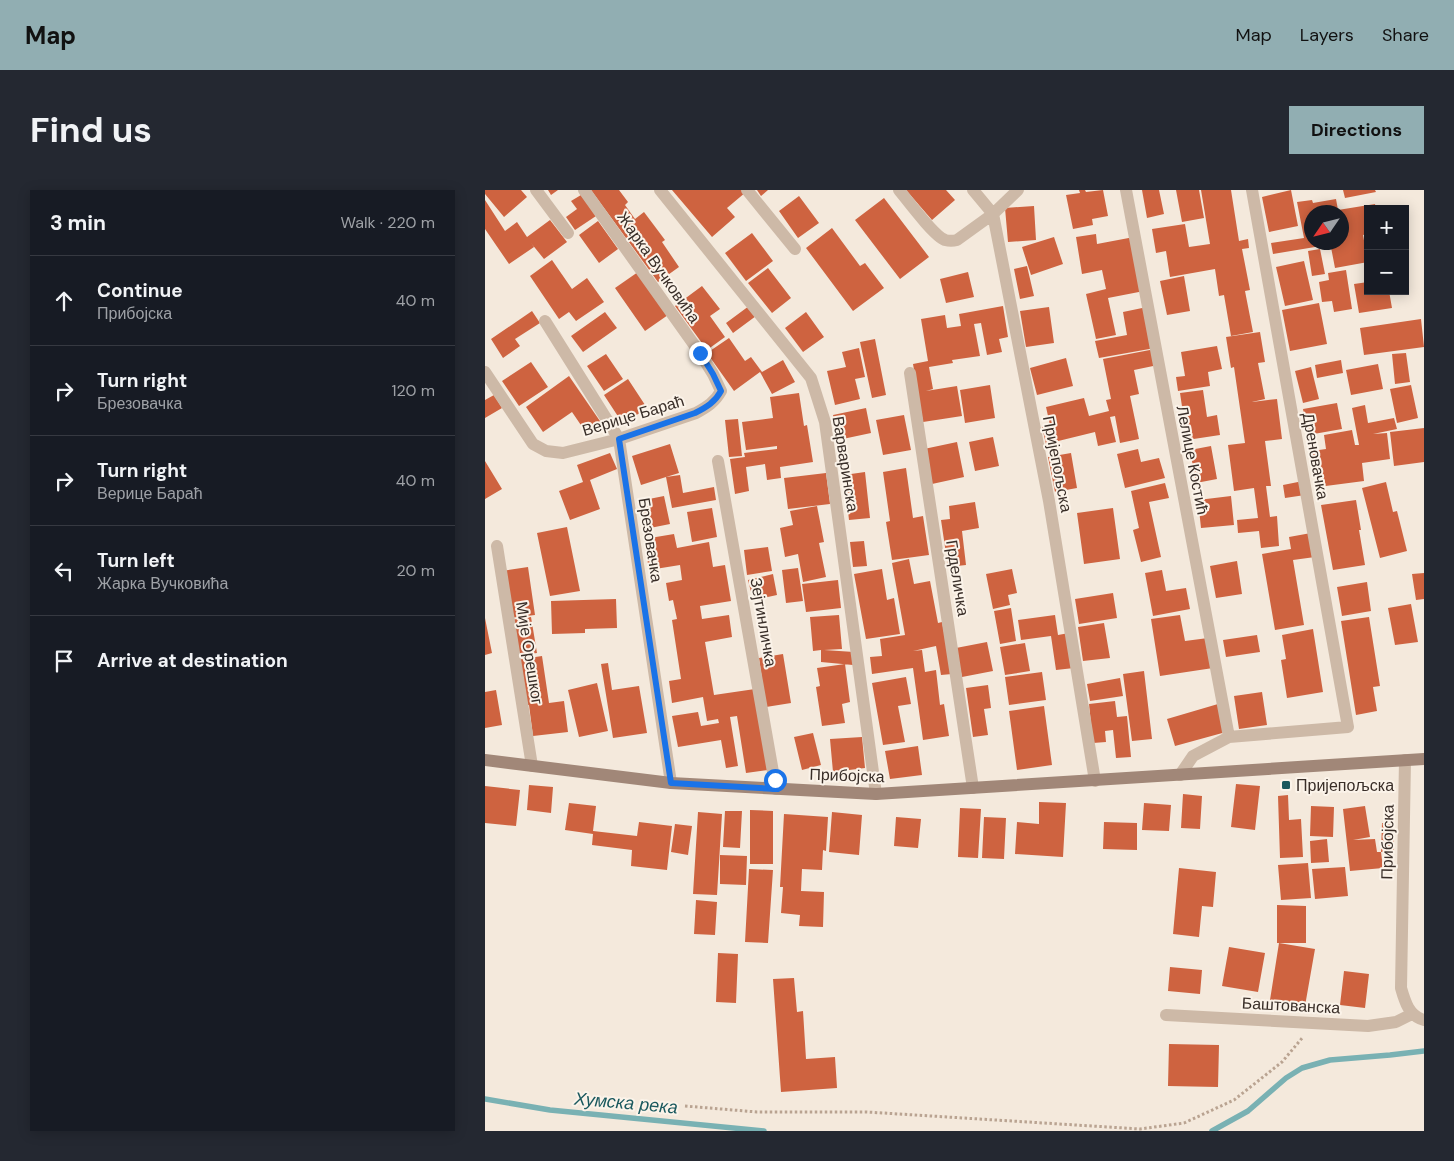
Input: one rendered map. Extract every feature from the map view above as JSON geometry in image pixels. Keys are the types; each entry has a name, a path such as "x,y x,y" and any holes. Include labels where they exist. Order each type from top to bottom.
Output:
{"street":[{"path":"536,190 568,233"},
{"name":"Жарка Вучковића","path":"584,190 700,353 721,391"},
{"name":"Варваринска","path":"660,190 811,378 825,422 876,794"},
{"path":"747,190 795,249"},
{"path":"899,190 935,232 945,240 957,240 993,214 1018,190"},
{"name":"Пријепољска","path":"973,190 993,214 1049,501 1095,781"},
{"name":"Лелице Костић","path":"1126,190 1229,737"},
{"name":"Дреновачка","path":"1229,737 1348,727 1252,190"},
{"name":"Брезовачка","path":"545,321 619,439 671,783"},
{"name":"Верице Бараћ","path":"485,372 533,444 546,451 563,453 619,439 707,407 716,400 721,391"},
{"name":"Грделичка","path":"910,373 973,788"},
{"name":"Зејтинличка","path":"718,461 777,789"},
{"name":"Мије Орешког","path":"497,546 532,766"},
{"path":"1180,775 1193,756 1229,737"},
{"path":"1405,760 1424,758"},
{"name":"Прибојска","path":"485,760 671,783 876,794 1405,760 1401,988 1407,1007 1412,1014"},
{"path":"1412,1014 1424,1020"},
{"name":"Баштованска","path":"1167,1015 1368,1026 1396,1022 1412,1014"}],"path":[{"path":"685,1106 757,1112 867,1112 1140,1129 1184,1123 1234,1100 1282,1062 1313,1022"}],"building":[{"path":"485,190 521,190 527,197 504,217 485,194"},
{"path":"548,190 558,190 551,195"},
{"path":"591,190 619,190 628,202 625,205 635,219 644,212 665,240 662,242 679,267 658,282"},
{"path":"672,190 744,190 746,192 727,208 735,217 712,237"},
{"path":"757,190 768,190 761,196"},
{"path":"906,190 946,190 955,200 932,220"},
{"path":"1079,190 1085,190 1086,192 1103,190 1108,216 1092,219 1093,225 1073,229 1066,195 1080,193"},
{"path":"1142,190 1159,190 1164,214 1147,218"},
{"path":"1176,190 1199,190 1204,218 1182,222"},
{"path":"1201,190 1231,190 1239,241 1248,239 1249,248 1242,249 1250,290 1245,291 1253,332 1231,336 1224,295 1219,296 1215,269 1170,277 1166,251 1156,253 1152,229 1185,224 1189,247 1210,244"},
{"path":"1291,190 1298,226 1269,232 1262,197"},
{"path":"1343,190 1375,190 1376,192 1345,198"},
{"path":"581,195 596,216 575,230 566,217 577,209 571,201"},
{"path":"799,196 819,223 798,238 779,211"},
{"path":"884,198 929,257 900,279 855,220"},
{"path":"1336,199 1337,205 1304,205 1304,238 1297,202 1312,200 1313,203"},
{"path":"485,200 505,231 517,222 527,237 550,220 567,242 544,259 531,243 534,247 509,264 485,229"},
{"path":"1034,206 1036,240 1008,242 1005,208"},
{"path":"1364,206 1364,263 1335,268 1332,250 1349,250 1349,208"},
{"path":"598,221 618,249 599,263 579,235"},
{"path":"832,228 860,266 865,263 884,288 853,311 806,248"},
{"path":"752,233 773,261 746,281 725,253"},
{"path":"1096,234 1097,244 1134,237 1144,291 1108,298 1116,335 1096,339 1086,294 1106,289 1102,270 1082,274 1076,237"},
{"path":"1054,237 1063,264 1031,275 1022,247"},
{"path":"1304,238 1304,249 1273,254 1271,243"},
{"path":"1320,250 1325,274 1312,276 1308,251"},
{"path":"552,260 572,289 587,278 604,302 576,321 569,312 559,319 530,276"},
{"path":"1304,261 1313,300 1285,306 1276,267"},
{"path":"1027,266 1034,296 1020,299 1014,269"},
{"path":"768,268 791,298 772,313 748,283"},
{"path":"1346,270 1352,309 1334,312 1332,301 1322,302 1319,282 1329,280 1328,273"},
{"path":"638,272 668,315 645,331 615,288"},
{"path":"968,272 974,297 946,303 940,279"},
{"path":"1184,276 1190,311 1167,315 1160,281"},
{"path":"1364,283 1364,295 1390,295 1392,308 1359,313 1354,284"},
{"path":"702,286 720,309 710,316 725,337 707,350 675,306"},
{"path":"1319,303 1327,344 1290,351 1282,310"},
{"path":"749,306 756,316 733,333 726,323"},
{"path":"1003,306 1008,337 999,339 1002,352 987,355 981,323 974,324 980,356 952,360 953,363 929,367 933,389 926,391 957,386 962,416 923,422 913,364 928,361 921,319 945,315 947,328 961,326 959,314"},
{"path":"1049,307 1054,343 1026,347 1020,311"},
{"path":"1147,307 1155,348 1099,358 1095,341 1127,335 1123,312"},
{"path":"532,311 540,323 515,339 520,346 503,358 491,339"},
{"path":"605,312 617,328 583,352 571,336"},
{"path":"806,312 824,337 803,352 785,328"},
{"path":"1421,319 1424,347 1364,355 1360,328"},
{"path":"1260,332 1265,362 1258,363 1265,399 1252,402 1277,399 1282,439 1265,441 1271,486 1266,486 1270,517 1277,516 1279,546 1261,548 1259,531 1238,533 1237,520 1258,518 1254,488 1234,491 1228,445 1245,443 1234,367 1231,368 1226,337"},
{"path":"729,338 745,361 751,357 762,372 783,360 795,382 772,394 760,372 734,391 707,353"},
{"path":"875,339 886,395 872,398 860,342"},
{"path":"1217,346 1222,369 1208,372 1210,386 1178,391 1176,377 1185,376 1181,352"},
{"path":"859,348 865,377 855,379 860,399 835,405 827,371 846,367 842,352"},
{"path":"1155,349 1158,365 1134,370 1139,394 1130,396 1139,439 1120,443 1115,416 1110,417 1116,442 1098,446 1095,432 1046,444 1042,427 1050,425 1046,407 1084,398 1089,416 1109,411 1106,400 1111,399 1103,359"},
{"path":"1406,353 1410,382 1395,384 1392,354"},
{"path":"606,354 623,379 604,391 587,366"},
{"path":"1066,358 1073,386 1037,395 1030,368"},
{"path":"1341,360 1343,373 1317,378 1315,365"},
{"path":"531,362 548,387 519,406 502,381"},
{"path":"1378,364 1383,389 1351,395 1346,370"},
{"path":"1311,367 1319,399 1303,403 1295,371"},
{"path":"569,376 602,424 587,434 572,412 543,432 526,407"},
{"path":"628,379 647,408 623,424 604,395"},
{"path":"990,385 995,418 965,423 960,390"},
{"path":"1411,385 1418,418 1397,423 1390,389"},
{"path":"1203,390 1207,417 1217,415 1220,435 1187,440 1180,393"},
{"path":"799,393 804,426 807,425 813,462 780,467 781,478 767,480 765,464 746,467 749,491 735,494 730,459 745,457 744,453 777,449 777,446 746,450 742,422 773,418 770,397"},
{"path":"494,395 502,408 485,418 485,400"},
{"path":"1337,403 1342,429 1308,435 1303,409"},
{"path":"1365,405 1368,423 1394,418 1397,429 1373,434 1387,433 1390,459 1362,463 1364,481 1318,487 1312,451 1326,449 1324,435 1352,430 1355,445 1359,445 1352,408"},
{"path":"866,408 871,433 838,440 833,415"},
{"path":"904,415 911,450 883,455 876,420"},
{"path":"738,419 742,456 729,457 725,420"},
{"path":"1424,428 1424,462 1394,466 1390,432"},
{"path":"993,437 999,466 975,471 969,442"},
{"path":"957,442 964,477 932,484 924,449"},
{"path":"670,444 679,473 641,485 632,456"},
{"path":"1211,446 1217,479 1196,483 1190,450"},
{"path":"1138,449 1141,462 1159,458 1165,478 1125,488 1117,454"},
{"path":"610,453 617,469 590,480 600,509 570,520 559,491 583,482 577,465"},
{"path":"1071,453 1077,488 1055,492 1048,457"},
{"path":"485,461 502,489 485,499"},
{"path":"906,468 913,518 923,516 929,555 892,560 886,522 890,521 883,472"},
{"path":"865,472 870,518 849,520 844,475"},
{"path":"826,473 830,504 788,509 784,478"},
{"path":"680,475 683,493 714,487 716,500 672,508 666,477"},
{"path":"1303,481 1305,495 1285,498 1283,485"},
{"path":"1386,482 1393,512 1397,511 1407,551 1380,558 1362,488"},
{"path":"1165,483 1169,498 1149,502 1161,557 1141,562 1133,530 1139,528 1131,491"},
{"path":"664,496 670,524 645,529 639,501"},
{"path":"1231,496 1234,525 1201,528 1198,500"},
{"path":"1356,500 1365,565 1333,570 1321,505"},
{"path":"975,502 979,528 962,531 966,565 948,567 941,520 950,519 949,506"},
{"path":"817,506 824,542 819,543 826,577 803,582 798,554 785,557 780,528 793,525 790,511"},
{"path":"712,508 717,537 692,542 687,512"},
{"path":"1113,508 1120,559 1084,564 1077,513"},
{"path":"567,527 580,591 550,596 537,533"},
{"path":"1311,533 1315,557 1293,560 1304,625 1275,630 1262,554 1291,549 1289,537"},
{"path":"674,534 677,548 709,542 713,567 725,565 731,601 700,606 702,619 729,615 732,637 705,642 714,695 755,689 768,770 746,773 737,716 730,717 738,766 726,768 721,740 678,747 672,716 698,712 701,726 719,723 718,719 707,721 703,697 672,703 669,681 681,679 672,620 677,619 673,600 669,601 666,583 682,580 680,565 649,570 644,539"},
{"path":"864,541 867,566 853,567 850,542"},
{"path":"768,547 772,571 747,575 744,550"},
{"path":"909,559 914,584 930,581 938,623 942,622 952,674 941,675 936,646 913,651 922,650 925,672 936,670 940,705 944,704 949,736 923,740 913,668 872,674 870,657 882,656 880,639 905,635 892,563"},
{"path":"1237,561 1242,594 1216,598 1210,566"},
{"path":"528,567 535,615 509,618 502,571"},
{"path":"798,568 803,601 786,603 782,570"},
{"path":"882,569 887,600 894,598 900,634 866,639 854,574"},
{"path":"1012,569 1017,593 1008,595 1010,605 993,609 986,574"},
{"path":"1162,570 1166,591 1186,588 1190,609 1153,616 1145,573"},
{"path":"1424,573 1424,599 1416,600 1412,574"},
{"path":"773,574 777,595 753,600 748,580"},
{"path":"838,580 841,608 806,612 802,584"},
{"path":"1367,582 1371,611 1342,616 1337,587"},
{"path":"1113,593 1117,618 1079,624 1075,599"},
{"path":"616,599 617,628 585,629 585,633 552,634 551,601"},
{"path":"1411,604 1418,642 1395,645 1388,608"},
{"path":"1011,608 1016,641 1000,644 994,611"},
{"path":"839,615 842,649 824,650 854,652 853,665 821,662 821,650 813,651 810,617"},
{"path":"1055,615 1058,635 1069,633 1074,668 1056,670 1051,636 1021,640 1018,620"},
{"path":"1180,615 1185,641 1208,638 1213,668 1160,676 1151,619"},
{"path":"531,617 537,653 516,656 510,620"},
{"path":"1369,617 1380,686 1373,687 1377,711 1356,715 1341,621"},
{"path":"485,618 492,653 485,655"},
{"path":"1104,623 1110,658 1083,661 1078,627"},
{"path":"1313,629 1323,692 1287,698 1281,660 1286,659 1282,635"},
{"path":"1257,635 1260,652 1226,657 1223,640"},
{"path":"987,642 993,671 962,677 956,648"},
{"path":"1025,643 1030,671 1005,675 1000,647"},
{"path":"783,654 791,703 766,707 759,658"},
{"path":"542,656 549,703 564,701 568,732 533,736 529,705 523,706 516,660"},
{"path":"608,663 612,690 639,686 647,733 613,738 601,664"},
{"path":"845,664 850,702 842,704 845,723 822,726 816,687 820,686 817,668"},
{"path":"1144,671 1152,739 1132,741 1123,674"},
{"path":"1042,672 1046,700 1009,705 1005,677"},
{"path":"906,677 911,704 898,706 905,742 883,745 872,683"},
{"path":"1120,678 1123,696 1090,701 1087,684"},
{"path":"597,683 608,731 579,737 568,690"},
{"path":"988,685 991,708 984,709 988,735 973,737 966,688"},
{"path":"496,690 502,725 485,728 485,692"},
{"path":"1262,692 1267,725 1239,729 1234,696"},
{"path":"1115,701 1117,717 1127,716 1131,757 1116,758 1113,730 1105,731 1106,742 1093,743 1089,704"},
{"path":"1218,704 1226,732 1175,746 1167,719"},
{"path":"1044,706 1052,765 1017,770 1009,711"},
{"path":"813,733 821,765 802,770 794,737"},
{"path":"862,737 865,768 833,772 830,739"},
{"path":"918,746 922,775 890,779 885,751"},
{"path":"1236,784 1260,786 1255,830 1231,827"},
{"path":"529,785 553,787 551,813 527,810"},
{"path":"485,786 520,790 516,826 485,823"},
{"path":"1183,794 1202,796 1200,829 1181,828"},
{"path":"1288,795 1289,820 1301,819 1303,857 1280,858 1278,796"},
{"path":"1039,802 1066,803 1063,857 1015,854 1017,822 1039,824"},
{"path":"569,803 596,806 593,831 637,836 639,822 672,826 667,870 631,866 632,850 592,845 593,834 565,830"},
{"path":"1144,803 1171,805 1169,831 1142,830"},
{"path":"1311,806 1334,807 1333,837 1310,836"},
{"path":"1365,806 1370,837 1353,840 1375,839 1377,852 1381,852 1383,868 1350,871 1343,809"},
{"path":"960,808 981,809 978,858 958,857"},
{"path":"750,810 773,811 773,864 750,864"},
{"path":"725,811 742,811 740,848 723,847"},
{"path":"698,812 722,814 717,895 693,894"},
{"path":"832,812 862,815 859,855 829,852"},
{"path":"784,814 828,817 826,851 823,850 822,870 802,869 801,891 824,892 823,927 799,926 800,915 781,913 783,887 780,887"},
{"path":"896,817 921,819 918,848 894,846"},
{"path":"984,817 1006,818 1004,859 982,858"},
{"path":"1104,822 1137,823 1137,850 1103,849"},
{"path":"1382,823 1394,823 1394,852 1381,852"},
{"path":"675,824 692,826 688,855 671,852"},
{"path":"1327,839 1329,862 1311,863 1310,841"},
{"path":"720,855 747,856 746,885 720,884"},
{"path":"1308,863 1311,898 1281,900 1278,865"},
{"path":"1345,867 1348,896 1315,899 1312,869"},
{"path":"1179,868 1216,872 1213,907 1202,906 1199,937 1173,934"},
{"path":"749,869 773,870 768,943 745,942"},
{"path":"696,900 717,902 715,935 694,934"},
{"path":"1277,905 1306,906 1306,943 1277,943"},
{"path":"1279,943 1315,949 1305,1006 1270,1000"},
{"path":"1229,947 1265,953 1258,992 1222,986"},
{"path":"718,953 738,954 736,1003 716,1002"},
{"path":"1170,967 1202,970 1200,994 1168,991"},
{"path":"1344,971 1369,974 1365,1008 1340,1005"},
{"path":"794,978 797,1012 803,1011 806,1059 835,1057 837,1088 781,1092 773,979"},
{"path":"1169,1044 1219,1045 1218,1087 1168,1086"}],"waterway":[{"name":"Хумска река","path":"1212,1131 1248,1111 1286,1078 1302,1068 1330,1060 1424,1051"},
{"name":"Хумска река","path":"485,1099 550,1110 764,1131"}],"place":[{"name":"Пријепољска","path":"1286,785"}],"route":[{"path":"700,353 721,391 716,400 695,413 619,439 671,783 777,789 775,780"}]}
